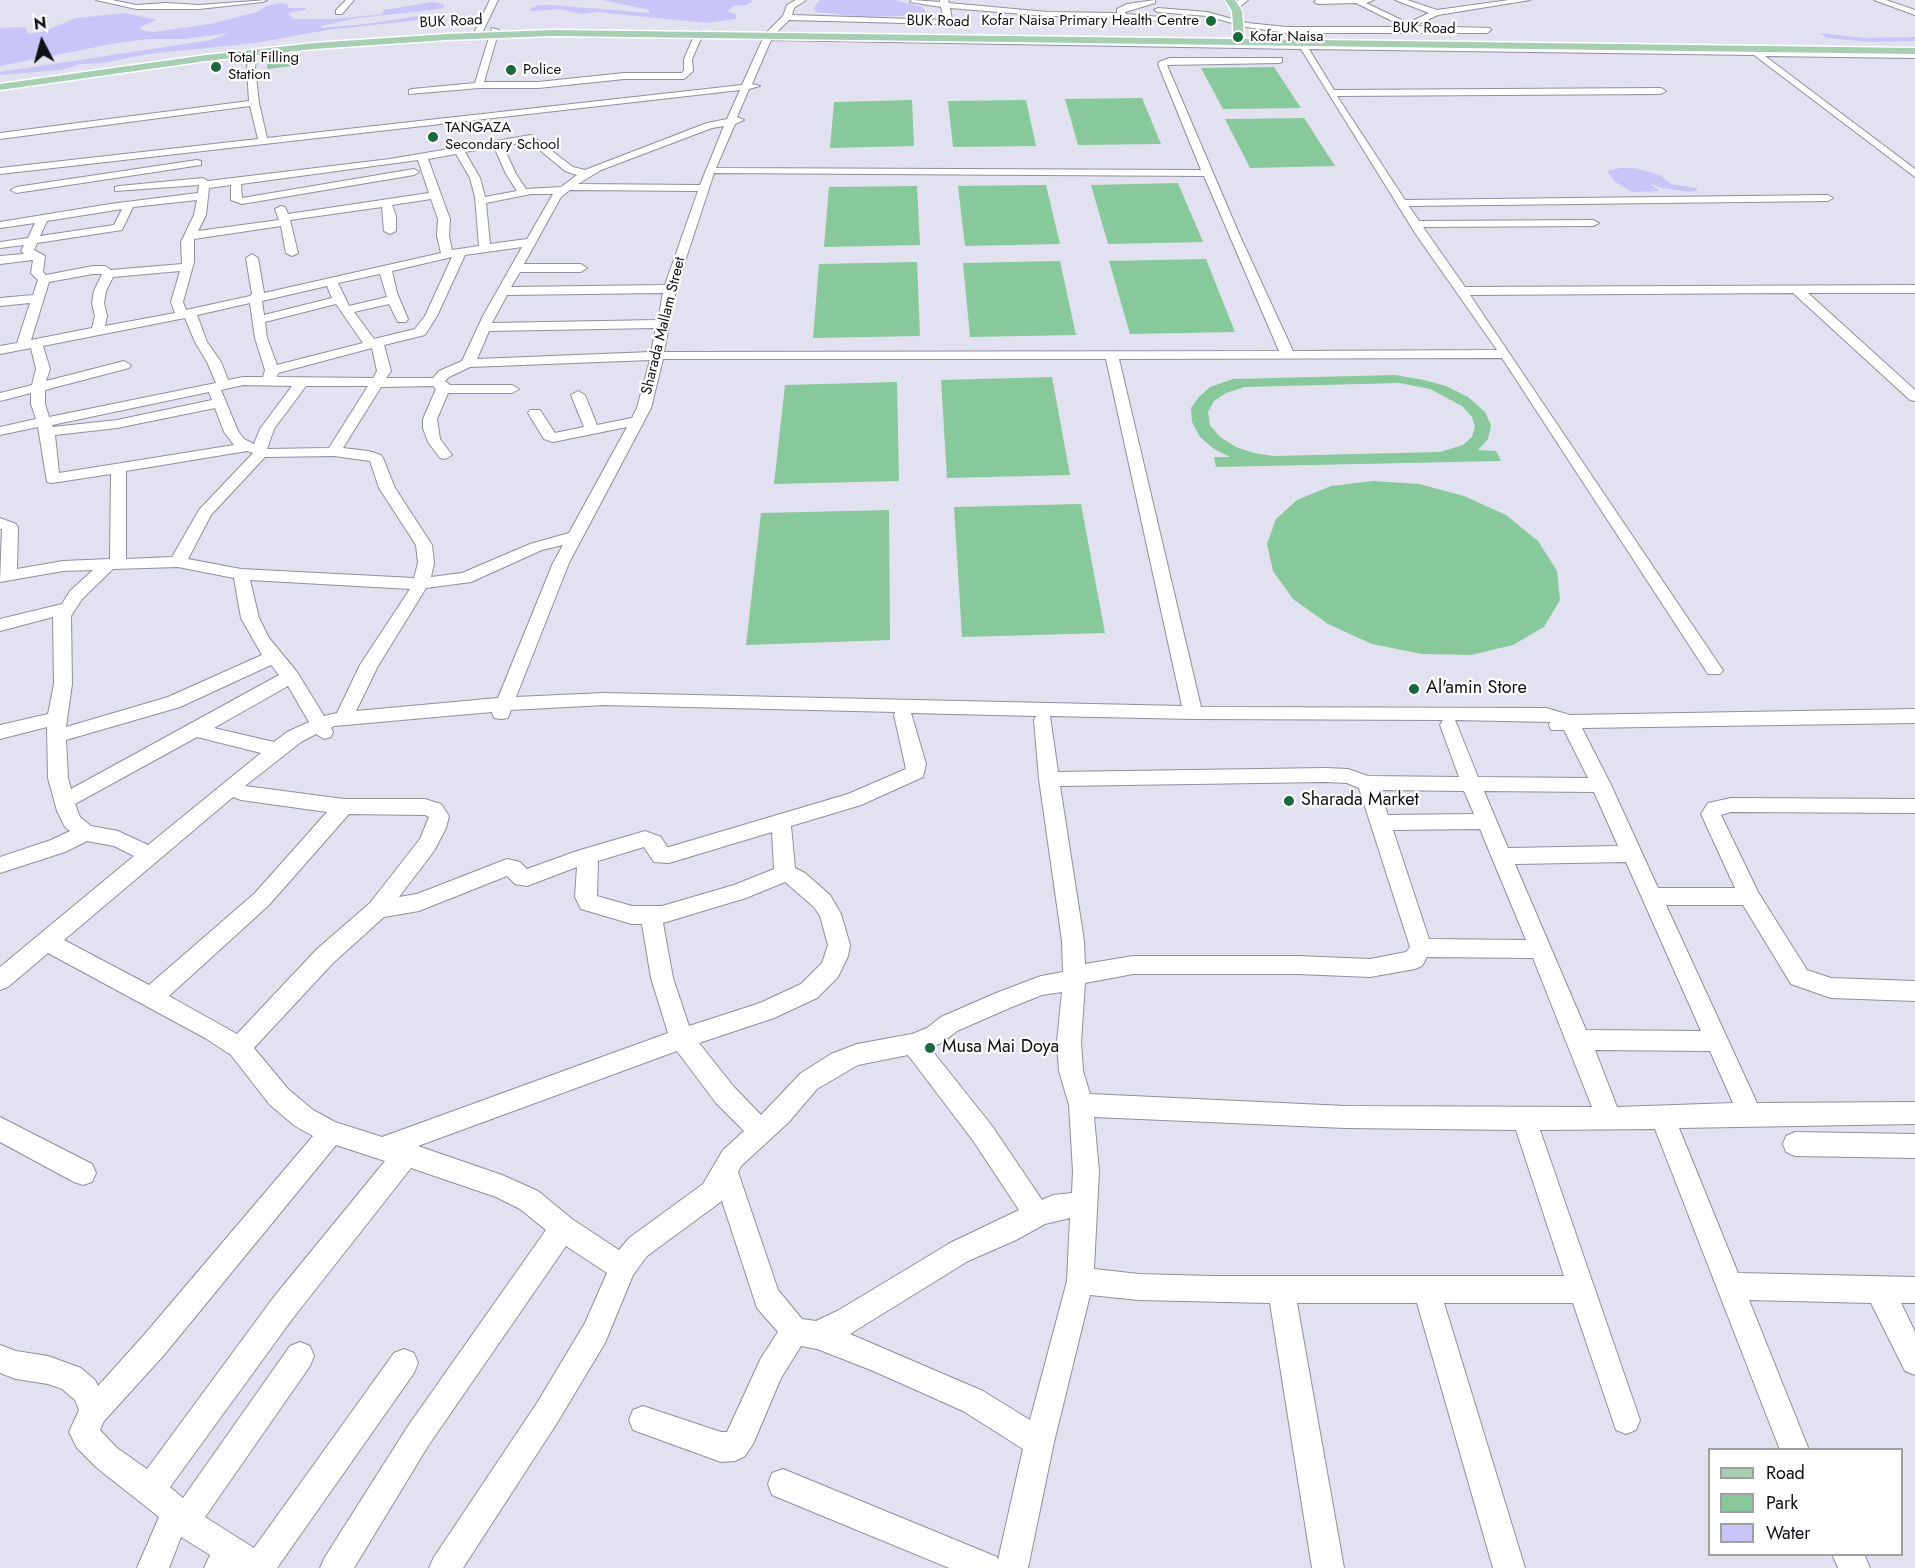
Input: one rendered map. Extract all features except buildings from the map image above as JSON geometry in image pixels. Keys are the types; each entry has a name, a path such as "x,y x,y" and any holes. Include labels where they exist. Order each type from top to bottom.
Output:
{"main road":[{"path":"1236,2 1238,39"},
{"name":"BUK Road","path":"0,85 276,46 479,31 774,33"},
{"name":"BUK Road","path":"0,85 253,52 494,32 1238,39 1300,52 1742,49 1915,51"},
{"name":"BUK Road","path":"1300,52 1317,35 1742,49"}],"street":[{"path":"100,0 153,7 263,0"},
{"path":"339,12 350,0"},
{"path":"479,31 494,0"},
{"name":"Sharada Mallam Street","path":"511,710 528,641 574,537 644,408 662,356 679,289 736,120 774,33 787,17 790,7 802,0"},
{"path":"914,2 999,0"},
{"path":"1009,0 1012,10"},
{"path":"1318,2 1370,0"},
{"path":"1399,0 1436,13"},
{"path":"1411,28 1436,13 1526,0"},
{"path":"1879,0 1915,13"},
{"path":"1127,16 1119,12 1130,6 1152,1"},
{"path":"787,17 936,22 948,20 944,2"},
{"path":"972,2 1047,14 1127,16 1238,24 1317,35 1411,28 1487,30"},
{"path":"1359,2 1411,28 1425,40"},
{"path":"210,3 216,16"},
{"path":"1438,4 1487,30 1498,41"},
{"path":"1066,5 1076,14"},
{"path":"1902,8 1915,6"},
{"path":"1158,10 1207,14 1238,24"},
{"path":"479,85 494,32"},
{"path":"774,33 1300,52"},
{"path":"412,92 479,85 521,86 624,76 684,76 689,71 688,59 699,34"},
{"path":"1742,49 1915,174"},
{"path":"253,52 251,68 254,103 263,141"},
{"path":"1300,52 1331,93 1506,354 1714,670"},
{"path":"1288,355 1264,308 1163,63 1300,52"},
{"path":"197,163 117,174 43,218 9,217 16,189 5,171 751,86"},
{"path":"1331,93 1661,91"},
{"path":"0,136 254,103"},
{"path":"480,201 527,192 569,180 681,136 736,120"},
{"name":"Sharada Mallam Street","path":"511,710 573,563 656,403 662,356 662,324 670,289 712,164 736,120"},
{"path":"16,189 52,183 110,207 129,205 236,181 423,157 534,138 569,180 704,188"},
{"path":"497,143 511,174 527,192"},
{"path":"195,148 203,187 200,215 187,242 186,267 177,302 214,362 219,403 231,432 255,450"},
{"path":"459,150 475,178 485,248"},
{"path":"122,157 115,188 203,187"},
{"path":"423,157 444,219 443,236 453,253"},
{"path":"52,165 52,183"},
{"path":"236,181 237,201 426,170"},
{"path":"717,171 1208,173"},
{"path":"468,363 530,242 551,204 569,180"},
{"path":"355,183 362,206"},
{"path":"110,207 119,189"},
{"path":"278,195 290,236 292,253"},
{"path":"190,236 436,195"},
{"path":"1403,203 1828,198"},
{"path":"386,203 390,216 390,231"},
{"path":"0,244 117,228 129,205"},
{"path":"39,256 27,251 43,218"},
{"path":"1417,224 1593,223"},
{"path":"0,350 186,314 453,253 530,242"},
{"path":"46,426 270,375 416,334 424,328 453,253"},
{"path":"0,260 39,256"},
{"path":"39,256 37,273 44,279"},
{"path":"252,258 257,320 270,375"},
{"path":"108,274 186,267"},
{"path":"385,268 402,319"},
{"path":"516,268 581,268"},
{"path":"44,279 98,270 105,270 108,274"},
{"path":"98,331 101,316 98,303 99,291 108,274"},
{"path":"44,279 30,344 43,369 38,386 38,404 46,426 52,479 255,450 334,452 368,455 378,460 379,470 387,488 425,549 426,563 421,584 369,665 344,718"},
{"path":"331,281 343,305 369,342 378,346 384,368 379,381 334,452"},
{"path":"504,291 670,289"},
{"path":"1462,291 1915,289"},
{"path":"1797,290 1915,397"},
{"path":"0,302 39,298"},
{"path":"257,320 394,299"},
{"path":"485,327 662,324"},
{"path":"445,455 433,439 430,419 444,374 468,363 662,356 1506,354"},
{"path":"1112,355 1193,713"},
{"path":"0,397 124,365"},
{"path":"270,375 302,382 379,381 512,389"},
{"path":"178,562 204,513 255,450 267,429 302,382"},
{"path":"578,395 592,430"},
{"path":"0,431 46,426 117,424 219,403"},
{"path":"535,413 549,436 553,438 637,422"},
{"path":"119,468 113,565 66,608 62,616 60,632 63,684 56,727 58,778 67,812 72,822 85,833 118,839 151,855"},
{"path":"0,523 10,527 4,576 63,566 178,562 241,574 421,584 465,578 536,547 574,537"},
{"path":"241,574 250,618 273,657 291,676 322,728"},
{"path":"0,625 66,608"},
{"path":"0,732 56,727 174,702 273,657"},
{"path":"65,800 291,676"},
{"path":"0,980 52,945 285,755 322,728 343,729 604,699 1193,713 1539,714 1557,716 1569,722 1601,785 1750,1114"},
{"path":"0,993 151,855 278,750 344,718 603,708 1043,720 1553,726 1569,722 1915,716"},
{"path":"378,909 419,902 507,867 513,868 524,878 588,856 645,840 651,841 661,856 669,855 854,800 914,774 916,764 903,715"},
{"path":"1012,1568 1039,1442 1080,1281 1086,1171 1081,1105 1071,1071 1069,1042 1074,977 1068,900 1049,779 1043,720"},
{"path":"1449,725 1471,784 1579,1040 1609,1119"},
{"path":"196,730 278,750"},
{"path":"1049,779 1326,775 1348,776 1367,783 1601,785"},
{"path":"1367,783 1421,948"},
{"path":"239,1048 325,956 378,909 427,845 436,828 439,816 434,809 425,807 344,806 241,793"},
{"path":"1915,806 1731,805 1715,808 1711,814 1749,896 1799,977 1831,988 1915,991"},
{"path":"151,998 262,899 324,832 344,806"},
{"path":"1379,823 1487,821"},
{"path":"781,822 785,873"},
{"path":"0,865 58,846 85,833"},
{"path":"1503,856 1632,854"},
{"path":"380,1149 619,1060 787,1002 809,990 830,970 837,956 839,945 830,914 822,901 798,879 785,873 739,892 673,913 651,916 618,912 589,903 586,897 588,856"},
{"path":"1652,897 1749,896"},
{"path":"651,916 662,978 682,1040 725,1095 760,1131"},
{"path":"52,945 213,1031 239,1048 279,1097 304,1118 332,1132 380,1149 406,1154 502,1187 529,1200 563,1228 622,1267"},
{"path":"444,1568 546,1413 595,1333 611,1299 622,1267 638,1247 712,1192 720,1182 732,1158 780,1114 808,1081 821,1072 857,1055 913,1044 935,1035 949,1024 1004,1000 1074,977 1133,965 1298,965 1371,968 1407,962 1414,958 1421,948"},
{"path":"1421,948 1541,949"},
{"path":"1579,1040 1717,1041"},
{"path":"913,1044 989,1143 1036,1215"},
{"path":"1081,1105 1345,1117 1609,1119 1750,1114 1915,1113"},
{"path":"1524,1118 1626,1420"},
{"path":"1663,1118 1795,1448"},
{"path":"0,1128 83,1173"},
{"path":"332,1132 154,1345 94,1411 84,1432 107,1458 150,1489 224,1558 257,1568 404,1363"},
{"path":"1795,1144 1915,1146"},
{"path":"150,1489 284,1308 406,1154"},
{"path":"724,1171 767,1298 806,1333 877,1358 973,1401 1039,1442"},
{"path":"643,1420 721,1447 735,1446 743,1434 771,1368 806,1333 849,1320 959,1252 1007,1231 1036,1215 1053,1208 1084,1204"},
{"path":"336,1568 418,1436 563,1228"},
{"path":"1080,1281 1139,1287 1281,1290 1582,1290"},
{"path":"1729,1286 1915,1290"},
{"path":"1879,1289 1915,1361"},
{"path":"1281,1290 1328,1568"},
{"path":"1427,1290 1509,1568"},
{"path":"153,1568 181,1516 300,1356"},
{"path":"0,1359 71,1378 85,1390 94,1411"},
{"path":"783,1484 986,1568"}],"green space":[{"path":"301,54 299,65 267,69 268,57"},
{"path":"1274,67 1301,108 1223,109 1201,68"},
{"path":"1142,98 1161,144 1078,145 1065,99"},
{"path":"912,100 914,146 830,148 834,102"},
{"path":"1026,100 1036,146 953,147 948,101"},
{"path":"1304,118 1335,166 1250,168 1225,119"},
{"path":"1178,183 1203,242 1108,244 1091,185"},
{"path":"1046,185 1060,244 965,246 958,186"},
{"path":"917,186 920,245 824,247 829,187"},
{"path":"1206,259 1235,332 1130,334 1109,261"},
{"path":"1060,261 1076,335 970,337 963,263"},
{"path":"917,262 920,336 813,338 819,264"},
{"path":"1395,375 1446,386 1468,397 1485,412 1491,425 1488,439 1478,450 1496,451 1501,461 1216,467 1214,457 1230,457 1214,449 1200,437 1192,422 1191,408 1210,387 1233,379","holes":["1399,383 1430,389 1462,406 1472,417 1475,426 1472,437 1463,445 1440,452 1273,456 1236,447 1220,437 1210,425 1208,412 1214,401 1226,393 1245,387"]},
{"path":"1052,377 1070,475 947,478 941,380"},
{"path":"897,382 899,481 774,484 785,385"},
{"path":"1373,481 1419,484 1464,496 1506,515 1538,541 1557,571 1560,600 1544,627 1513,645 1471,655 1422,654 1372,644 1328,624 1293,599 1273,571 1267,544 1276,519 1297,500 1331,486"},
{"path":"1081,504 1105,633 962,637 954,507"},
{"path":"889,510 890,640 746,645 761,513"}],"water":[{"path":"603,0 753,1 746,5 734,6 728,11 736,15 736,19 706,23 597,12 581,14 560,9 532,11 529,9 538,5 552,5 649,13 649,10"},
{"path":"820,0 895,0 922,7 927,12 866,17 816,12 814,7"},
{"path":"431,2 444,4 443,8 357,18 321,26 322,28 366,24 437,13 446,17 327,30 256,43 148,54 104,63 80,64 61,70 0,75 0,72 211,40 229,33 185,39 148,39 117,43 0,66 0,28 25,27 28,34 42,32 76,18 125,13 157,20 142,26 140,30 153,32 210,24 257,12 268,5 283,3 288,5 288,8 306,8 306,10 288,13 293,19 335,19 382,14 385,10"},
{"path":"1820,33 1864,38 1915,37 1915,41 1872,42 1827,38"},
{"path":"1634,168 1660,175 1671,184 1696,188 1697,191 1662,188 1649,183 1660,191 1632,192 1615,182 1607,171"}],"place":[{"name":"Kofar Naisa Primary Health Centre","path":"1211,21"},
{"name":"Kofar Naisa","path":"1238,37"},
{"name":"Total Filling Station","path":"216,67"},
{"name":"Police","path":"511,70"},
{"name":"TANGAZA Secondary School","path":"433,137"},
{"name":"Al'amin Store","path":"1414,689"},
{"name":"Sharada Market","path":"1289,801"},
{"name":"Musa Mai Doya","path":"930,1048"}]}
